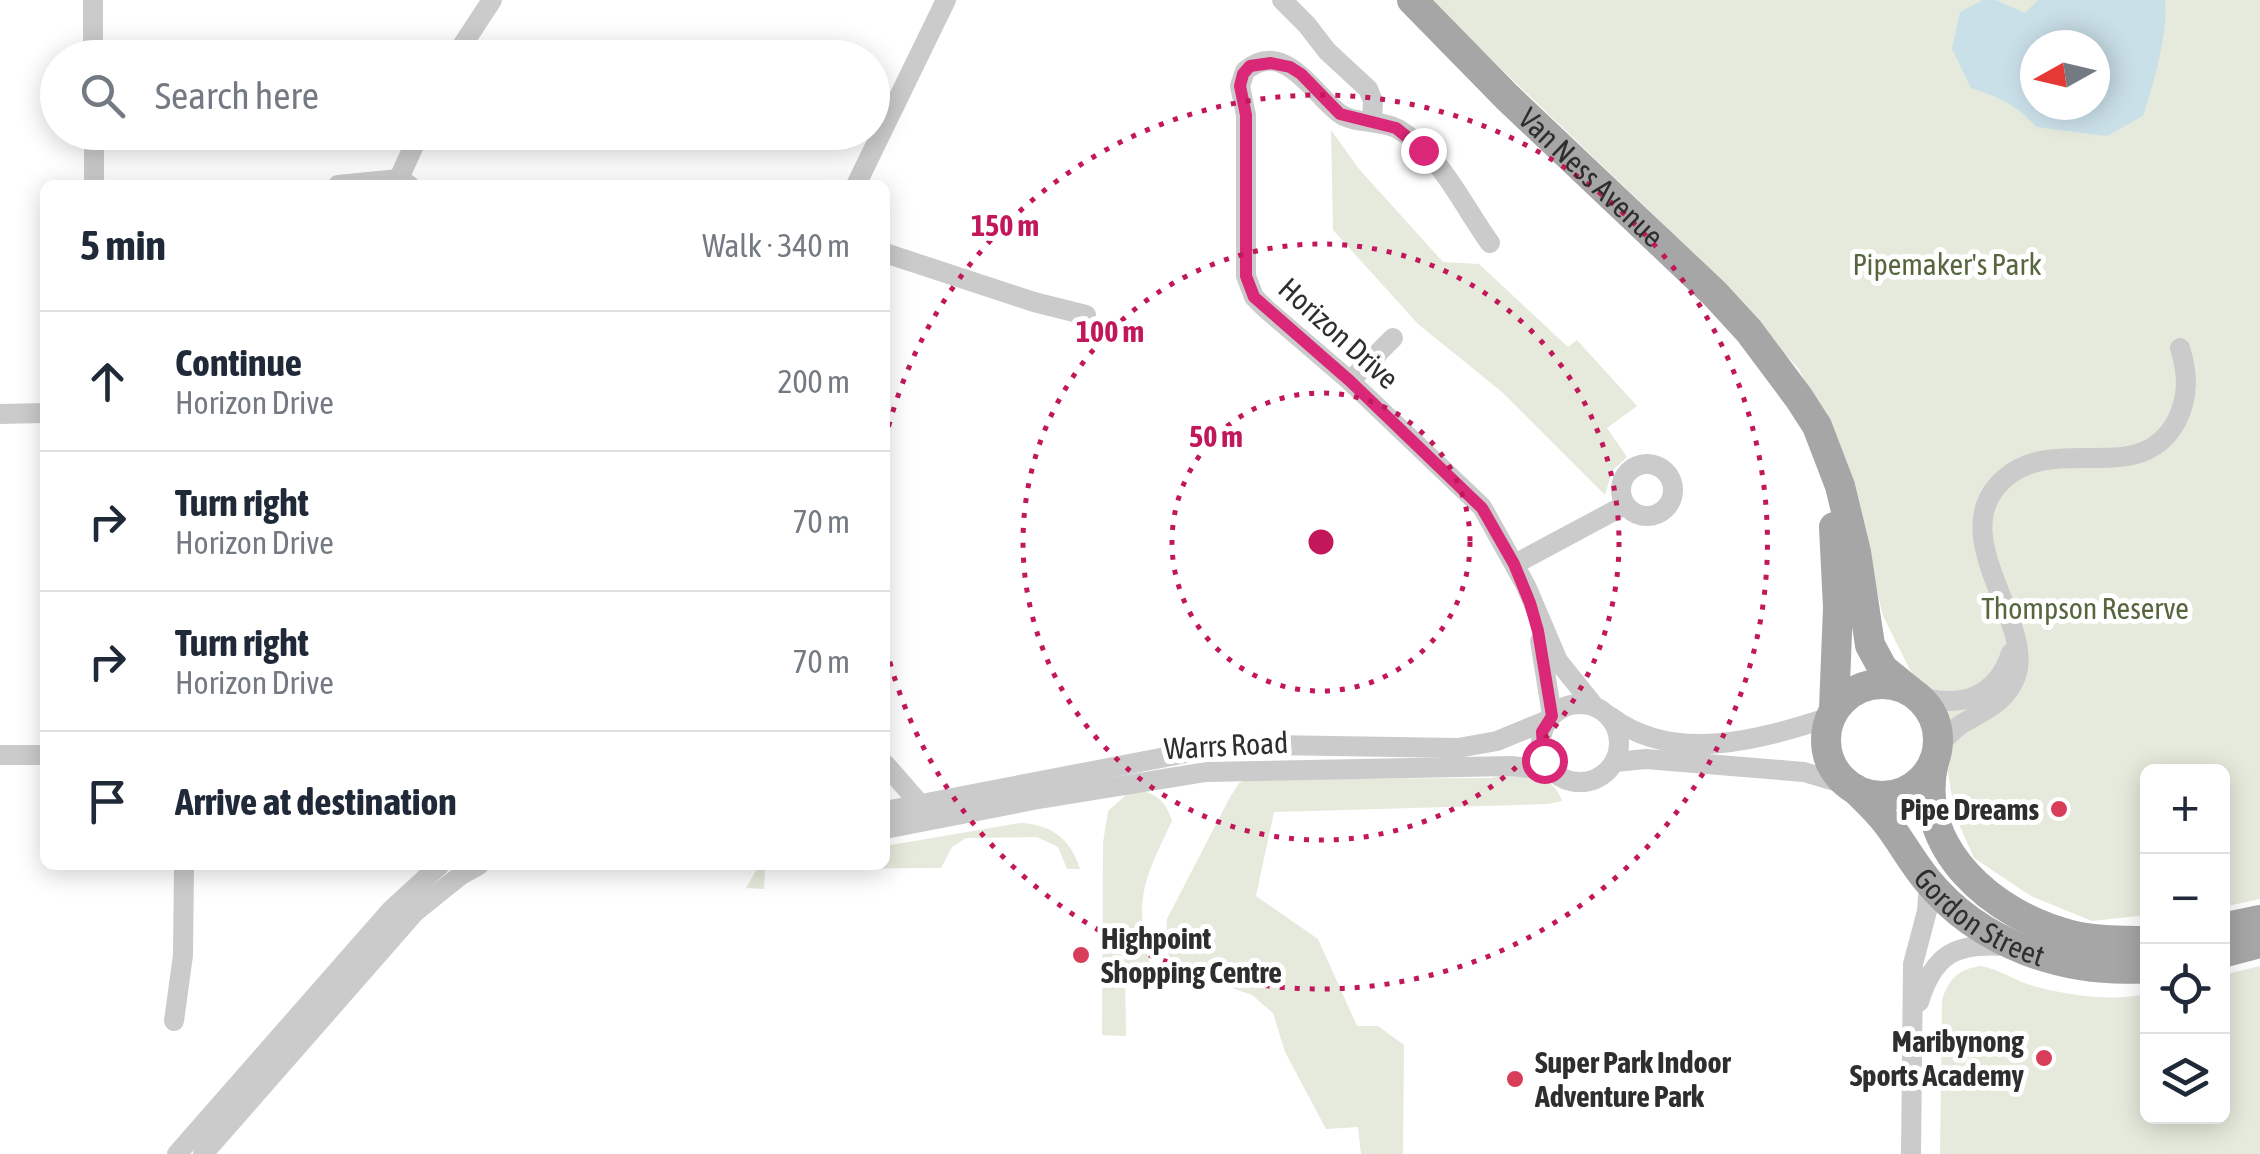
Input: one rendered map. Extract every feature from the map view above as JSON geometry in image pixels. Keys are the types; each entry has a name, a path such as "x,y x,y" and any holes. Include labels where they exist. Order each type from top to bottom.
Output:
{"main road":[{"name":"Van Ness Avenue","path":"1412,0 1507,97 1715,294 1800,398 1831,458 1856,552 1866,629 1875,658 1914,693"},
{"name":"Van Ness Avenue","path":"1768,358 1809,436 1832,513 1838,607 1832,713"},
{"path":"1868,685 1896,685 1914,693 1936,724 1936,752 1916,784 1902,792 1870,795 1852,787 1830,761 1826,746 1832,713 1844,698 1868,685"},
{"name":"Gordon Street","path":"1936,752 1930,787 1936,821 1954,858 1984,892 2022,916 2066,934 2093,940 2140,942"},
{"name":"Gordon Street","path":"1852,787 1887,822 1929,883 1981,928 2046,958 2098,970 2140,968"},
{"path":"2230,926 2260,920"},
{"path":"2230,950 2260,943"}],"street":[{"path":"93,0 94,40"},
{"path":"466,40 492,0"},
{"path":"890,115 946,0"},
{"path":"1282,0 1370,92 1380,122"},
{"name":"Horizon Drive","path":"1490,243 1423,150 1407,135 1380,122 1340,114 1301,74 1286,65 1256,64 1248,68 1240,80 1246,115 1248,286 1265,308 1350,381 1482,508 1514,564 1558,661 1600,710"},
{"path":"94,150 94,180"},
{"path":"402,180 413,150"},
{"path":"858,180 873,150"},
{"path":"890,255 1045,306 1086,315"},
{"path":"1350,381 1392,338"},
{"path":"1936,752 1964,723 1989,710 2010,688 2018,660 1985,546 1986,507 1992,492 2013,472 2044,458 2124,457 2157,447 2169,434 2185,400 2186,368 2180,348"},
{"path":"0,414 40,414"},
{"path":"1514,564 1625,505"},
{"name":"Horizon Drive","path":"1514,564 1538,631 1550,718"},
{"path":"1914,693 1962,702 1986,693 2000,677 2010,655 2009,625"},
{"path":"1600,710 1619,736 1615,762 1601,777 1581,783 1561,778 1544,760 1541,746 1550,718 1572,705 1600,710 1646,735 1706,744 1774,734 1832,713"},
{"name":"Warrs Road","path":"922,812 1202,750 1262,745 1475,746 1498,742 1550,718"},
{"path":"0,755 40,755"},
{"path":"1615,762 1646,759 1789,771 1822,775 1852,787"},
{"name":"Warrs Road","path":"922,812 1206,772 1512,766 1552,771"},
{"path":"890,770 922,812"},
{"path":"890,810 922,812"},
{"path":"890,828 922,812"},
{"path":"174,1021 183,955 184,870"},
{"path":"176,1154 391,910 435,870"},
{"path":"203,1154 415,912 470,870"},
{"path":"1912,1154 1913,964 1927,911 1929,883"},
{"path":"1914,1018 1925,982 1942,959 1969,945 2016,946"}],"green space":[{"name":"Pipemaker's Park","path":"1429,0 2260,0 2260,899 2230,905 2230,764 2140,764 2140,916 2092,921 2031,896 1974,858 1955,815 1947,766 1946,712 1910,670 1883,616 1846,460 1798,368 1656,217"},
{"path":"1331,130 1359,169 1443,262 1479,264 1568,347 1577,340 1637,406 1607,428 1627,457 1612,471 1605,495 1502,392 1418,324 1333,230"},
{"path":"1513,773 1549,783 1562,801 1274,812 1256,896 1318,939 1357,1026 1378,1026 1404,1045 1403,1154 1361,1154 1358,1127 1326,1129 1285,1052 1273,1013 1252,995 1187,972 1184,980 1179,980 1166,948 1167,919 1239,783 1249,779 1491,778"},
{"path":"1133,789 1158,798 1172,821 1144,892 1143,924 1151,967 1125,967 1126,1036 1102,1035 1103,843 1108,811"},
{"path":"1020,823 1041,826 1058,835 1071,849 1080,869 1067,869 1058,847 1037,837 966,838 952,847 941,868 890,868 890,845"},
{"path":"756,870 765,870 764,889 746,888"},
{"name":"Maribynong Sports Academy","path":"1981,966 2027,984 2071,994 2140,995 2140,1124 2230,1124 2230,973 2260,966 2260,1154 1940,1154 1942,1000 1956,976"}],"water":[{"path":"1983,0 1996,0 2025,13 2038,0 2165,0 2162,42 2143,116 2107,136 2036,127 2029,120 2110,120 2110,30 2020,30 2020,112 1971,88 1952,49 1960,12"}],"place":[{"name":"Pipe Dreams","path":"2059,809"},
{"name":"Highpoint Shopping Centre","path":"1081,955"},
{"name":"Maribynong Sports Academy","path":"2044,1058"},
{"name":"Super Park Indoor Adventure Park","path":"1515,1079"}],"route":[{"path":"1423,150 1396,128 1340,114 1290,67 1271,63 1250,66 1240,80 1246,115 1246,276 1254,297 1468,493 1494,526 1514,564 1538,631 1552,716 1542,732 1544,760"}],"park label":[{"name":"Thompson Reserve","path":"2085,608"}]}
